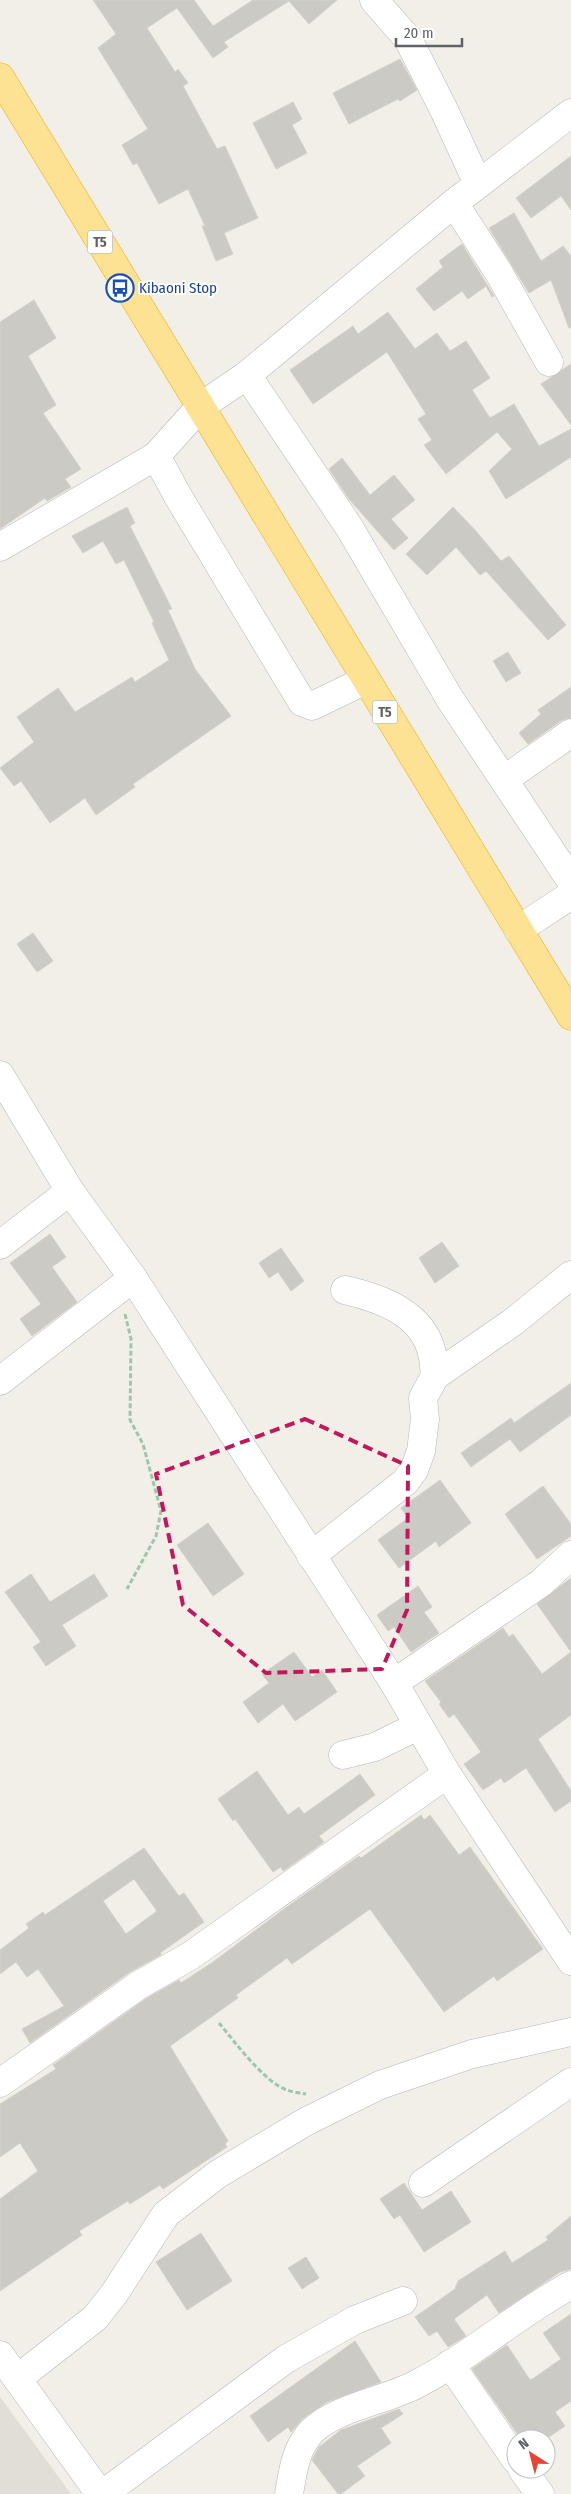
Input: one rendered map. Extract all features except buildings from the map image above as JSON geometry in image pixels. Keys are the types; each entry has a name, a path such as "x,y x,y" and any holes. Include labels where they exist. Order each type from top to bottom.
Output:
{"highway":[{"name":"T5","path":"0,77 571,1016"}],"street":[{"path":"374,0 408,39 444,110 478,184"},
{"path":"0,547 156,456 200,408 247,375 454,203 571,113"},
{"path":"454,203 499,273 549,362"},
{"path":"247,375 349,527 450,699 571,880"},
{"path":"156,456 179,498 302,702 312,706 366,680"},
{"path":"505,780 571,733"},
{"path":"518,930 571,895"},
{"path":"0,1075 126,1284 311,1556 394,1683 448,1774 571,1961"},
{"path":"0,1245 70,1190"},
{"path":"311,1556 405,1482 414,1470 421,1451 425,1418 423,1398 435,1376 513,1322 571,1275"},
{"path":"0,1382 126,1284"},
{"path":"345,1290 372,1296 404,1312 421,1329 432,1351 435,1376"},
{"path":"394,1683 541,1583 571,1555"},
{"path":"343,1755 375,1747 418,1726"},
{"path":"0,2083 140,1985 190,1956 448,1774"},
{"path":"17,2379 95,2318 114,2294 166,2214 218,2174 307,2121 380,2086 472,2054 571,2032"},
{"path":"423,2183 571,2082"},
{"path":"289,2494 294,2463 302,2443 313,2430 334,2416 414,2386 571,2284"},
{"path":"0,2355 102,2494 286,2359 355,2320 403,2301"},
{"path":"450,2364 506,2445"},
{"path":"529,2479 540,2494"}],"path":[{"path":"126,1284 131,1339 130,1420 143,1444 162,1511 156,1536 127,1589"},
{"path":"219,2024 254,2065 285,2090 308,2094"}],"highlighted area":[{"path":"305,1419 408,1466 407,1610 382,1669 266,1673 183,1605 156,1474"}],"shaded area":[{"path":"0,2397 71,2494 0,2494"}],"place":[{"name":"Kibaoni Stop","path":"120,288"}]}
